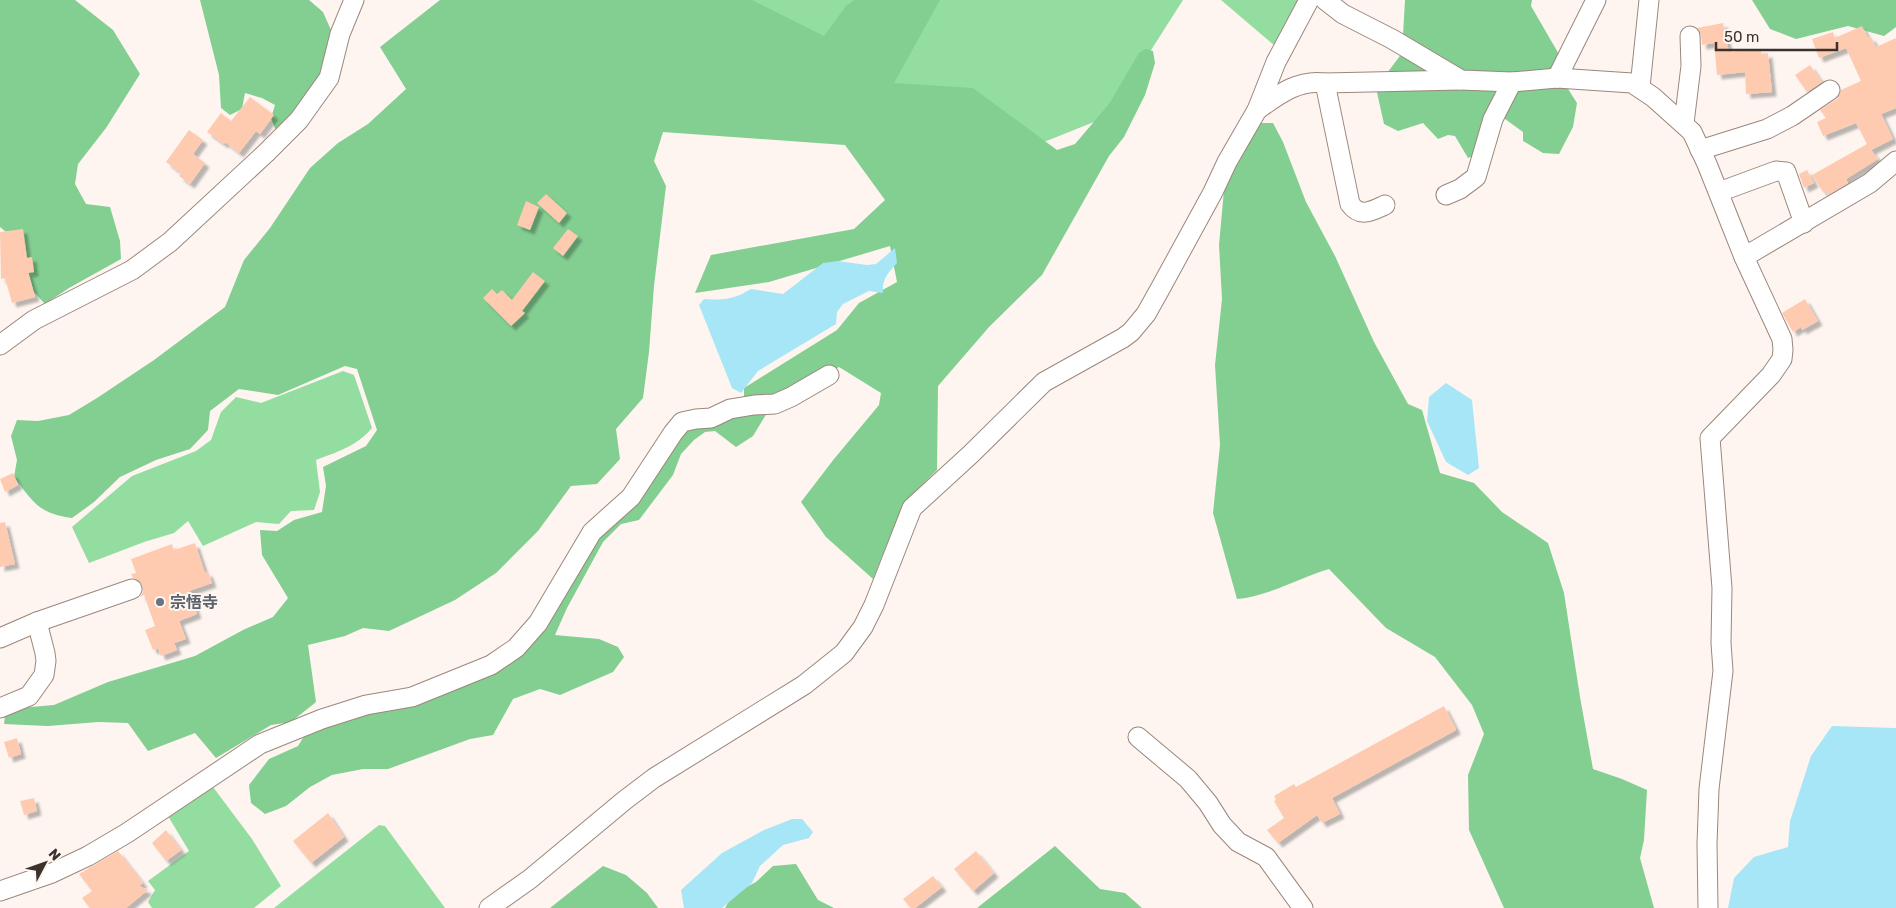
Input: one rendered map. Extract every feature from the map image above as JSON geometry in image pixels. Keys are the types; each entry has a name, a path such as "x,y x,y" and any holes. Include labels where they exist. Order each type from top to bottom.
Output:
{"street":[{"path":"0,344 34,320 132,270 162,248 206,211 266,153 298,120 328,78 340,34 348,10 354,0"},
{"path":"489,908 530,879 654,778 804,684 844,653 863,627 874,605 912,508 971,454 1044,382 1123,338 1131,332 1146,314 1257,110 1279,55 1309,0"},
{"path":"1325,0 1343,14 1392,39 1461,80"},
{"path":"1557,78 1596,0"},
{"path":"1640,87 1649,0"},
{"path":"1684,123 1691,66 1690,36"},
{"path":"1257,110 1297,85 1314,81 1325,83 1461,80 1512,82 1557,78 1632,83 1640,87 1684,123 1692,132 1744,257 1782,339 1783,350 1782,359 1771,375 1710,438 1722,588 1721,643 1723,671 1709,789 1707,844 1708,908"},
{"path":"1446,195 1460,189 1476,177 1494,119 1512,82"},
{"path":"1325,83 1350,204 1354,210 1367,213 1385,206"},
{"path":"1700,150 1767,129 1792,116 1830,90"},
{"path":"1744,257 1870,183 1896,161"},
{"path":"1718,192 1776,171 1786,172 1804,223"},
{"path":"0,889 52,872 88,856 127,833 260,744 322,719 366,704 412,697 491,665 516,648 538,623 592,532 631,497 672,433 682,422 711,418 730,409 775,404 829,375"},
{"path":"0,638 37,622 132,589"},
{"path":"0,708 29,696 44,675 46,653 37,622"},
{"path":"1138,737 1188,779 1208,803 1222,826 1238,842 1266,857 1303,908"}],"green space":[{"path":"0,0 75,0 113,30 140,74 106,128 78,164 75,184 86,204 110,207 120,241 121,259 69,288 45,304 34,292 21,244 0,227"},
{"path":"200,0 309,0 323,12 334,37 323,75 278,136 271,118 275,105 262,98 245,93 242,109 230,115 221,108 219,75"},
{"path":"440,0 752,0 824,36 846,6 854,0 940,0 894,83 973,88 1057,150 1075,144 1109,104 1139,53 1146,49 1153,51 1155,63 1145,95 1124,137 1109,156 1042,275 989,327 938,386 937,470 903,504 873,579 826,537 801,502 879,405 881,393 839,367 773,403 753,436 736,447 715,431 705,432 694,440 681,454 673,475 639,520 621,524 603,542 567,608 555,635 599,639 618,647 624,657 613,672 560,695 540,689 513,699 493,735 470,739 388,769 363,769 332,775 310,787 286,806 265,814 251,803 249,785 269,759 298,746 306,733 506,656 596,534 675,441 692,428 744,403 744,388 837,330 859,303 897,282 890,246 769,282 695,293 711,255 854,229 885,200 845,145 663,132 654,161 666,186 643,398 616,429 620,459 597,484 571,486 538,531 496,573 455,600 389,631 363,628 345,636 308,645 316,702 291,722 271,725 216,758 195,733 148,751 128,723 98,722 48,726 4,724 5,716 19,708 54,705 108,682 195,656 243,630 273,617 288,598 262,555 260,530 277,531 294,520 322,512 326,486 323,467 366,446 377,430 357,369 345,366 278,395 239,389 210,411 208,430 190,449 156,460 120,477 94,502 72,518 44,510 32,500 14,477 17,460 11,436 17,420 38,421 69,415 154,360 225,307 244,260 270,228 310,168 338,143 368,124 406,89 380,47"},
{"path":"735,0 1183,0 1109,116 1044,142 821,69"},
{"path":"1221,0 1301,0 1275,46"},
{"path":"1405,0 1532,0 1531,6 1560,56 1555,83 1568,89 1577,103 1573,127 1559,154 1543,153 1523,141 1523,132 1494,111 1481,153 1468,158 1455,136 1448,135 1438,139 1423,123 1398,131 1384,124 1376,88 1402,53"},
{"path":"1752,0 1896,0 1896,27 1884,36 1848,26 1796,39 1770,29"},
{"path":"1256,123 1273,123 1283,142 1306,202 1335,256 1374,342 1408,404 1422,410 1440,473 1474,483 1502,512 1548,543 1564,593 1593,769 1647,790 1644,840 1640,858 1654,908 1504,908 1469,830 1468,775 1484,734 1472,705 1435,657 1386,628 1329,569 1272,591 1237,599 1213,513 1220,445 1215,365 1222,299 1219,245 1224,190"},
{"path":"343,371 354,375 372,428 353,444 316,460 320,492 314,510 291,511 279,524 256,522 203,546 188,521 174,533 89,563 72,527 132,476 196,451 211,440 221,412 236,397 261,403"},
{"path":"213,787 252,839 281,886 254,908 152,908 148,902 155,890 148,881 189,851 168,816"},
{"path":"379,825 385,826 445,908 274,908"},
{"path":"1055,846 1100,889 1125,893 1142,908 977,908"},
{"path":"796,864 818,900 834,908 725,908 733,894 756,882 773,866"},
{"path":"603,866 626,875 647,893 658,908 550,908"}],"water":[{"path":"895,248 897,263 888,273 883,293 869,291 843,304 837,312 836,324 758,371 741,393 732,388 699,305 704,299 728,298 751,289 783,294 823,263 838,261 867,265 876,264"},
{"path":"1446,383 1472,400 1479,468 1468,475 1446,462 1427,421 1429,397"},
{"path":"1832,726 1896,728 1896,908 1728,908 1734,878 1754,857 1788,847 1790,821 1811,756"},
{"path":"792,819 802,819 813,832 809,838 783,845 760,866 752,883 722,908 684,908 681,890 722,853 764,830"}],"building":[{"path":"1723,23 1729,52 1761,49 1761,54 1768,53 1772,92 1746,94 1745,72 1717,75 1714,43 1702,45 1701,35 1697,28"},
{"path":"1862,26 1868,38 1871,37 1876,47 1896,38 1896,108 1881,114 1893,139 1871,150 1878,159 1846,179 1848,183 1828,195 1825,190 1823,192 1812,175 1867,144 1856,123 1823,136 1817,122 1826,118 1820,110 1837,99 1841,90 1861,81 1846,48 1819,58 1812,39 1833,32 1835,38"},
{"path":"1810,65 1822,82 1807,92 1795,75"},
{"path":"250,97 274,115 260,134 256,131 239,153 225,142 224,144 207,132 221,113 231,121"},
{"path":"189,130 203,140 193,154 205,163 190,184 179,176 181,173 166,162"},
{"path":"1807,170 1814,183 1804,188 1799,174"},
{"path":"546,194 567,213 559,223 537,203"},
{"path":"526,201 539,207 530,230 517,225"},
{"path":"23,229 27,258 32,257 34,272 28,273 35,297 12,303 5,278 1,279 0,232"},
{"path":"568,229 578,236 563,256 553,248"},
{"path":"533,272 545,281 522,311 525,313 511,326 483,298 492,289 497,294 502,290 512,300"},
{"path":"1805,299 1818,321 1802,330 1801,327 1793,332 1782,313"},
{"path":"13,473 18,485 5,492 0,479"},
{"path":"5,522 15,564 0,567 0,523"},
{"name":"宗悟寺","path":"195,543 205,573 208,572 212,583 189,591 197,614 179,621 186,639 174,643 177,650 161,656 158,648 153,650 145,630 155,626 144,595 140,597 143,592 142,585 131,574 136,573 131,559 172,544 174,550"},
{"path":"1444,706 1456,730 1332,798 1340,814 1322,823 1317,815 1278,843 1267,830 1284,818 1274,801 1276,800 1274,796 1294,784 1296,787"},
{"path":"17,738 21,754 9,758 4,742"},
{"path":"34,798 37,811 24,815 20,801"},
{"path":"328,813 344,837 311,863 293,841"},
{"path":"166,830 181,850 166,861 152,843"},
{"path":"118,851 143,883 139,886 148,890 126,908 90,908 82,898 92,891 79,874"},
{"path":"976,851 994,873 973,891 954,869"},
{"path":"933,876 942,887 915,908 911,908 903,899"}],"place":[{"name":"宗悟寺","path":"160,602"}]}
